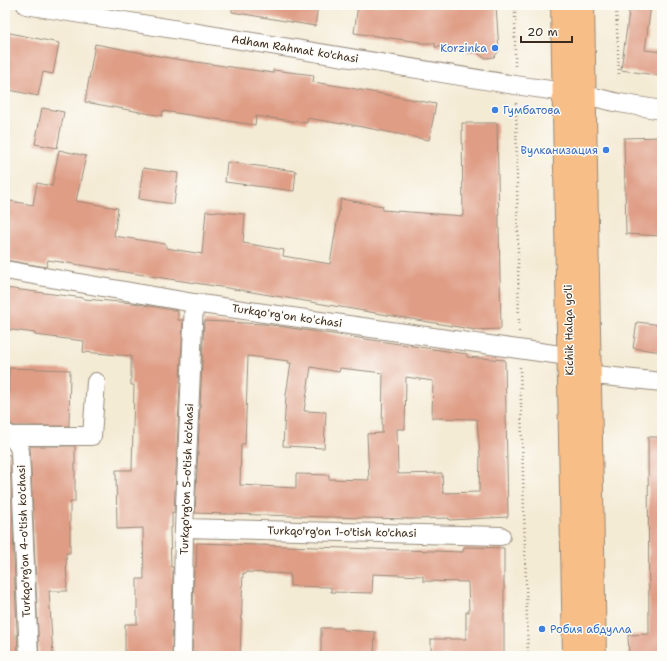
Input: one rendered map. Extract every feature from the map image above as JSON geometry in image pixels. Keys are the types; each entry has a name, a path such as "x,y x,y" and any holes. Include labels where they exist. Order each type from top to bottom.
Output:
{"highway":[{"name":"Kichik Halqa yo'li","path":"562,5 575,93"},
{"name":"Kichik Halqa yo'li","path":"574,656 579,365 575,93 583,5"},
{"name":"Kichik Halqa yo'li","path":"579,365 595,656"}],"street":[{"name":"Adham Rahmat ko'chasi","path":"26,5 516,85 575,93 619,103 662,110"},
{"name":"Turkqoʻrgʻon koʻchasi","path":"5,270 194,303 519,349 579,365 662,382"},
{"name":"Turkqo'rg'on 5-o'tish ko'chasi","path":"182,656 184,528 194,303"},
{"path":"8,434 92,436 96,382"},
{"name":"Turkqo'rg'on 4-o'tish ko'chasi","path":"8,434 20,447 29,656"},
{"name":"Turkqo'rg'on 1-o'tish ko'chasi","path":"184,528 501,536"}],"path":[{"path":"515,5 519,349 528,656"},
{"path":"616,5 619,75"}],"building":[{"path":"232,5 318,5 315,26 232,12"},
{"path":"358,5 496,5 499,51 494,57 487,58 476,52 467,52 467,49 449,49 449,46 435,47 435,43 420,43 354,33"},
{"path":"630,5 651,5 645,50 662,52 662,76 621,70"},
{"path":"5,32 59,43 53,74 43,72 38,96 5,89"},
{"path":"95,44 175,59 273,73 273,70 314,75 313,82 436,104 429,140 342,123 307,118 307,123 256,116 255,125 163,111 162,116 85,102"},
{"path":"42,108 64,112 57,148 35,144"},
{"path":"462,123 497,123 501,329 476,330 240,290 48,260 46,267 5,260 5,200 33,205 37,183 52,186 59,150 86,156 76,201 118,208 114,236 166,244 166,248 202,254 206,211 245,214 243,243 284,250 283,256 330,264 341,199 383,206 382,210 463,216"},
{"path":"662,137 662,236 626,234 624,138"},
{"path":"227,162 296,171 294,191 225,182"},
{"path":"143,168 178,173 174,204 139,199"},
{"path":"5,288 84,299 133,303 178,311 178,320 183,320 174,513 172,512 172,528 170,528 171,567 173,567 172,656 125,656 125,624 137,624 137,579 144,579 143,528 117,529 116,470 132,470 134,385 131,385 131,356 83,352 84,341 35,335 35,333 5,329"},
{"path":"204,321 264,324 467,354 467,357 505,360 508,517 449,520 449,518 411,519 195,513","holes":["248,356 289,361 288,363 291,363 286,395 283,446 324,448 326,412 304,411 311,367 339,372 340,368 383,373 382,433 367,434 369,480 329,479 329,475 296,474 296,488 240,485 241,444 245,444","406,377 433,381 432,418 477,419 480,456 479,492 443,493 442,473 398,474 397,429 405,429"]},
{"path":"637,322 662,325 662,352 633,348"},
{"path":"9,368 70,370 69,426 14,426 8,422"},
{"path":"648,437 662,437 662,656 629,656 628,635 649,634"},
{"path":"30,446 75,446 75,502 70,502 70,553 66,553 67,591 49,591 53,656 39,656"},
{"path":"5,454 10,455 18,656 5,656"},
{"path":"197,543 463,552 464,547 504,548 504,656 431,656 431,639 466,639 466,612 469,612 468,582 423,581 423,576 373,574 372,593 331,592 331,587 290,586 290,574 246,572 246,574 243,573 240,656 192,656 194,567 196,567"},
{"path":"321,628 343,628 343,630 375,632 374,656 321,656"}],"place":[{"name":"Korzinka","path":"495,48"},
{"name":"Гумбатова","path":"495,110"},
{"name":"Вулканизация","path":"606,150"},
{"name":"Робия абдулла","path":"542,629"}]}
